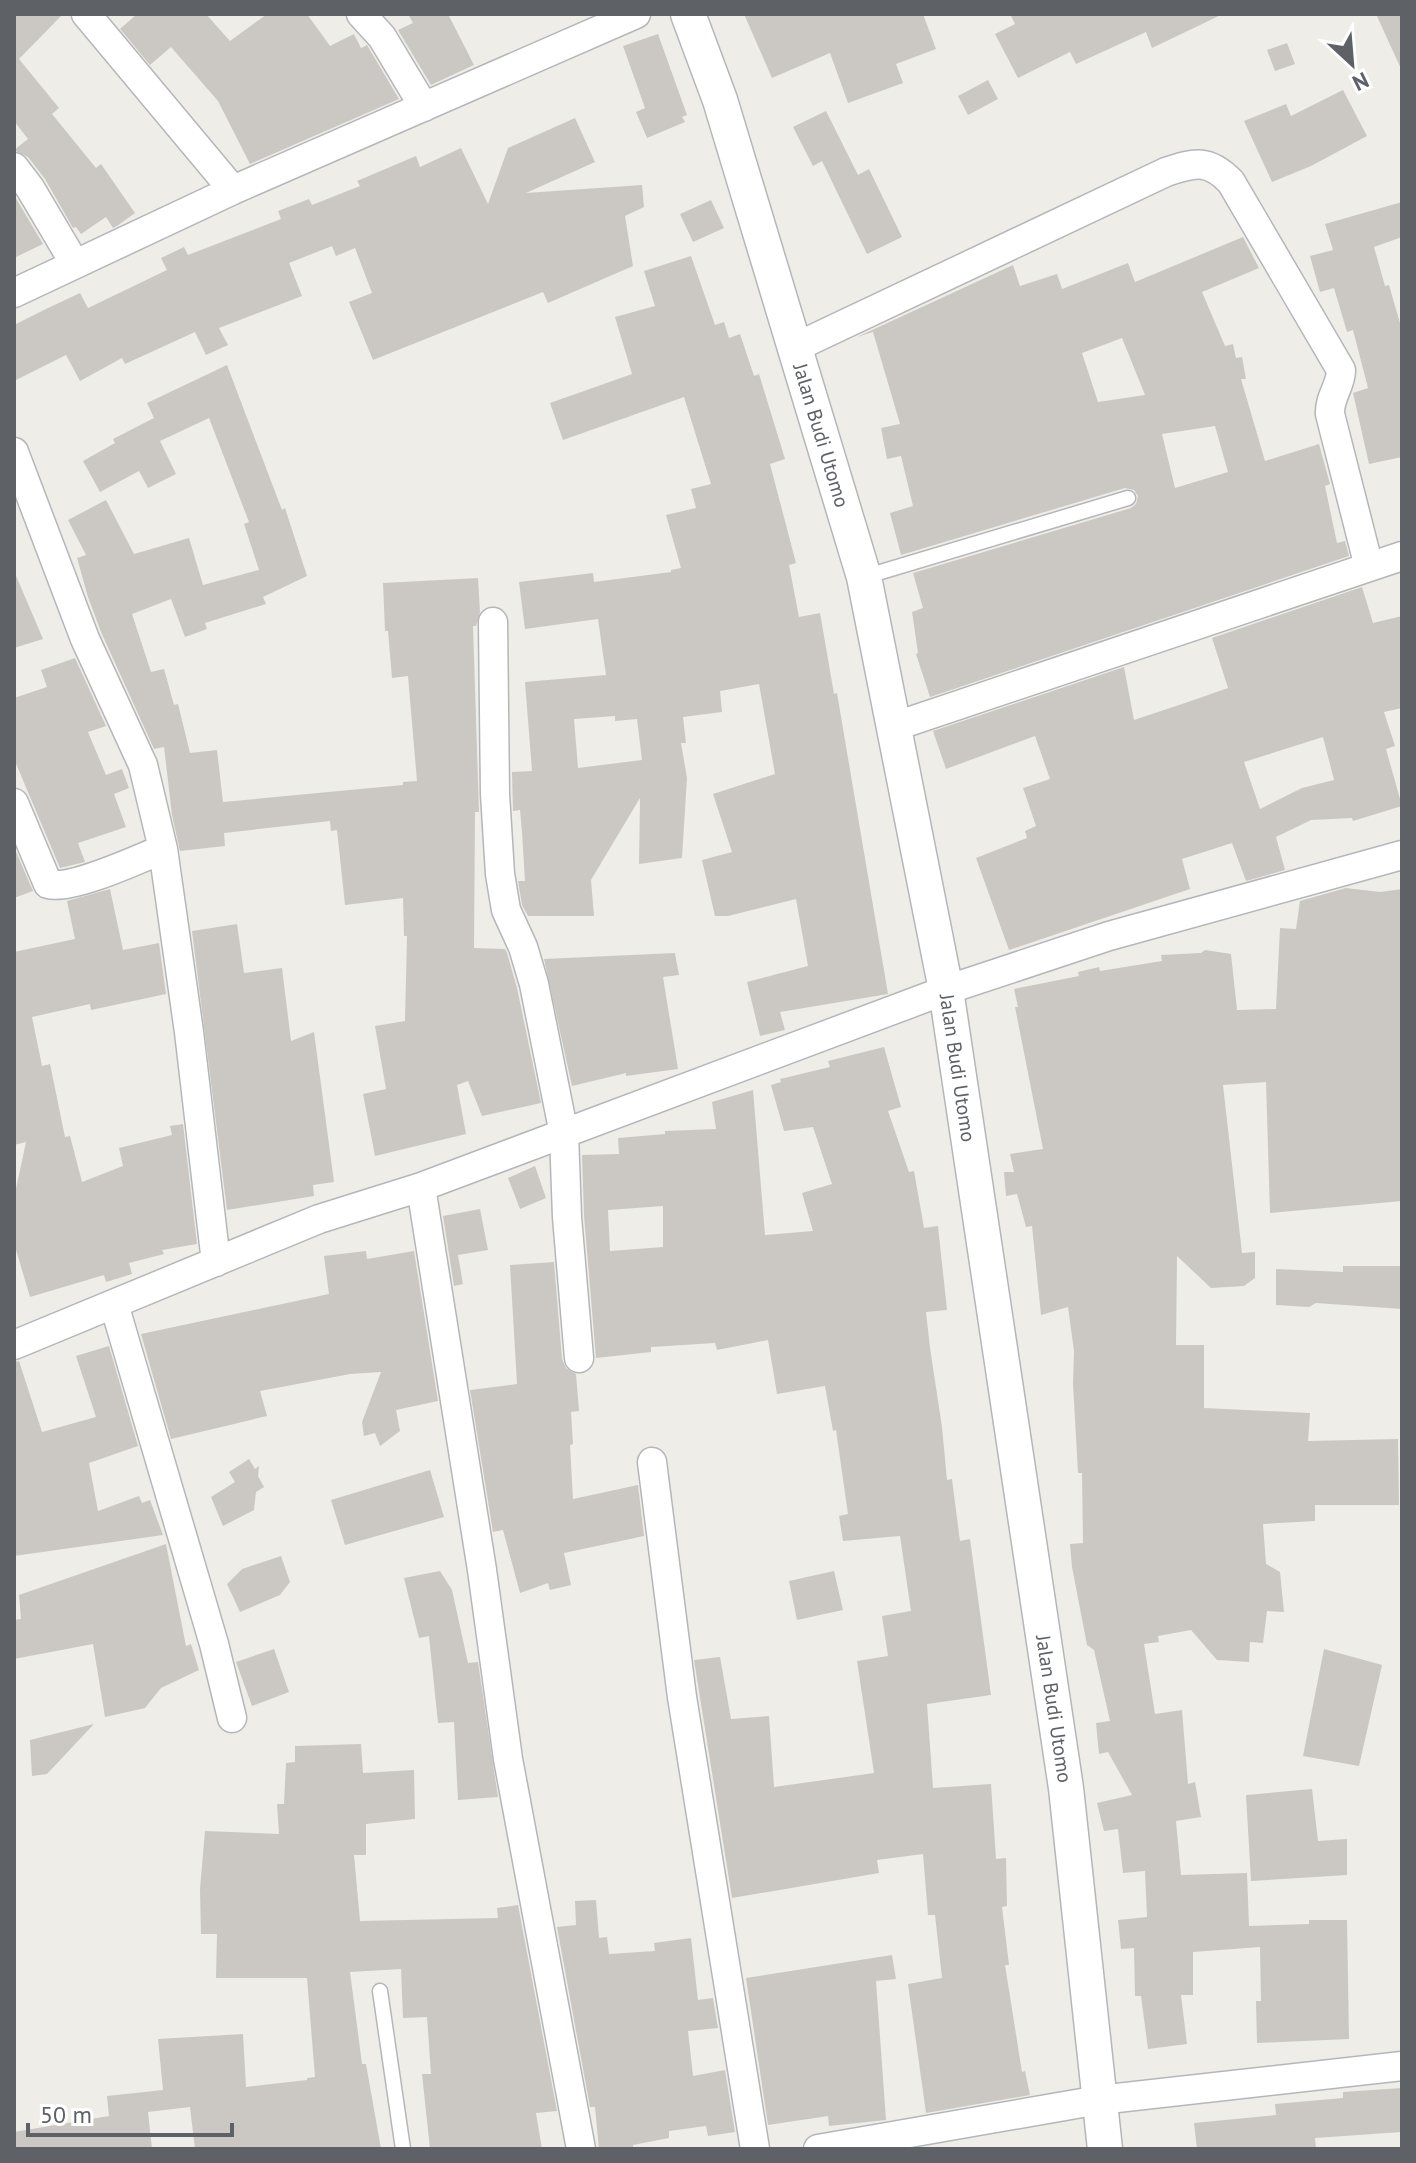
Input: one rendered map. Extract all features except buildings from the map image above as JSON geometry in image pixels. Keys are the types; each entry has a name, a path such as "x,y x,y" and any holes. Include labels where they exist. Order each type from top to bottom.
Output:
{"street":[{"path":"86,14 233,190"},
{"path":"361,14 382,37 424,107"},
{"path":"14,293 233,190 636,14"},
{"name":"Jalan Budi Utomo","path":"688,14 720,100 864,577 946,990 1066,1788 1105,2149"},
{"path":"794,348 1166,172 1204,163 1219,169 1231,182 1341,370 1341,377 1330,399 1330,414 1369,567"},
{"path":"14,167 75,264"},
{"path":"14,452 20,485 85,639 143,765 163,849 189,1032 216,1262"},
{"path":"893,727 1402,556"},
{"path":"493,622 495,794 500,874 506,910 523,947 534,984 564,1134 567,1217 579,1358"},
{"path":"14,803 48,884 56,887 163,849"},
{"path":"14,1345 319,1219 421,1187 946,990 1109,936 1402,855"},
{"path":"421,1187 482,1570 508,1759 581,2149"},
{"path":"114,1304 214,1644 232,1718"},
{"path":"652,1462 682,1697 755,2149"},
{"path":"818,2149 1099,2100 1402,2066"}],"lane":[{"path":"864,577 1128,498"},
{"path":"380,1991 403,2149"}]}
